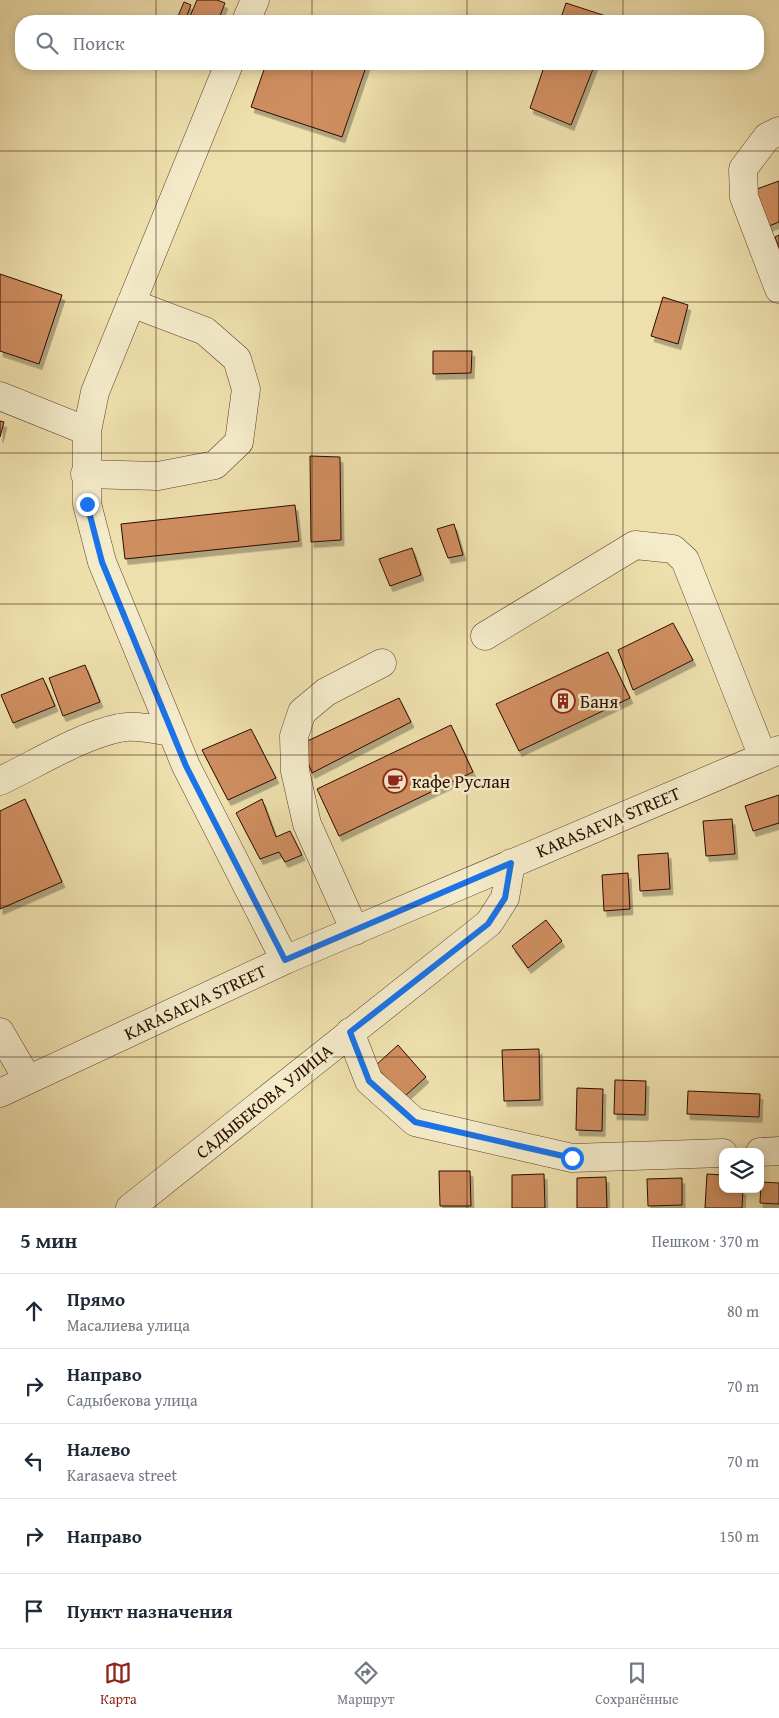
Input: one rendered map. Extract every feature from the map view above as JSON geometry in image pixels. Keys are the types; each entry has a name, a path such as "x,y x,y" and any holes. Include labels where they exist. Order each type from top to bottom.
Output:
{"street":[{"path":"249,15 255,0"},
{"path":"227,70 95,392 87,431 87,504 102,562 186,766 285,960"},
{"path":"779,131 767,137 743,169 744,197 779,289"},
{"path":"86,474 158,476 215,466 238,442 246,389 237,359 205,330 131,303"},
{"path":"0,396 87,431"},
{"path":"485,636 635,545 673,549 685,560 771,754"},
{"path":"355,931 307,824 295,771 294,736 302,712 326,692 382,663"},
{"path":"0,781 88,737 120,727 139,727 172,732"},
{"name":"KARASAEVA STREET","path":"0,1093 285,960 771,754"},
{"name":"САДЫБЕКОВА УЛИЦА","path":"130,1208 488,924 505,898 511,863"},
{"path":"0,1032 28,1080"},
{"path":"350,1032 369,1081 415,1122 572,1158 719,1153"},
{"path":"764,1152 779,1151"}],"building":[{"path":"197,0 217,0 225,3 220,15 191,15"},
{"path":"184,2 191,5 187,15 179,15"},
{"path":"566,3 603,15 562,15"},
{"path":"264,70 365,70 342,137 251,107"},
{"path":"543,70 593,70 571,125 530,108"},
{"path":"779,181 779,222 769,226 754,190"},
{"path":"779,235 779,248 775,237"},
{"path":"0,274 62,295 39,364 0,351"},
{"path":"663,297 688,305 678,344 651,336"},
{"path":"433,351 472,351 471,373 433,374"},
{"path":"0,421 4,422 0,437"},
{"path":"310,456 340,457 341,540 311,542"},
{"path":"295,505 299,541 125,559 121,524"},
{"path":"454,524 463,555 448,558 437,529"},
{"path":"412,548 421,575 390,586 379,559"},
{"path":"673,623 693,660 633,690 618,650"},
{"name":"Баня","path":"608,652 630,698 519,751 496,704"},
{"path":"85,665 100,702 63,716 49,678"},
{"path":"43,678 55,706 13,723 1,695"},
{"path":"399,698 411,722 312,773 301,744"},
{"name":"кафе Руслан","path":"451,725 473,772 339,836 317,789"},
{"path":"251,729 276,778 228,800 202,750"},
{"path":"779,795 779,823 753,831 745,806"},
{"path":"25,799 62,882 0,909 0,811"},
{"path":"262,799 276,837 290,831 302,855 285,862 279,852 260,859 236,813"},
{"path":"732,819 735,854 706,856 703,821"},
{"path":"668,853 670,889 640,891 638,855"},
{"path":"628,873 630,909 604,911 602,875"},
{"path":"546,920 562,941 528,968 512,946"},
{"path":"398,1045 426,1077 404,1097 375,1066"},
{"path":"539,1049 540,1100 504,1101 502,1050"},
{"path":"615,1080 646,1081 645,1115 614,1114"},
{"path":"577,1088 603,1089 602,1131 576,1130"},
{"path":"688,1091 760,1094 759,1117 687,1114"},
{"path":"439,1171 470,1171 471,1206 440,1206"},
{"path":"544,1174 545,1208 512,1208 512,1175"},
{"path":"707,1174 719,1175 719,1193 743,1193 742,1208 705,1208"},
{"path":"606,1177 607,1208 577,1208 577,1178"},
{"path":"682,1178 682,1205 648,1206 647,1179"},
{"path":"764,1182 779,1183 779,1204 760,1203 760,1193 764,1193"}],"place":[{"name":"Баня","path":"563,701"},
{"name":"кафе Руслан","path":"395,781"}],"route":[{"path":"87,504 102,562 186,766 285,960 511,863 505,898 488,924 350,1032 369,1081 415,1122 572,1158"}]}
